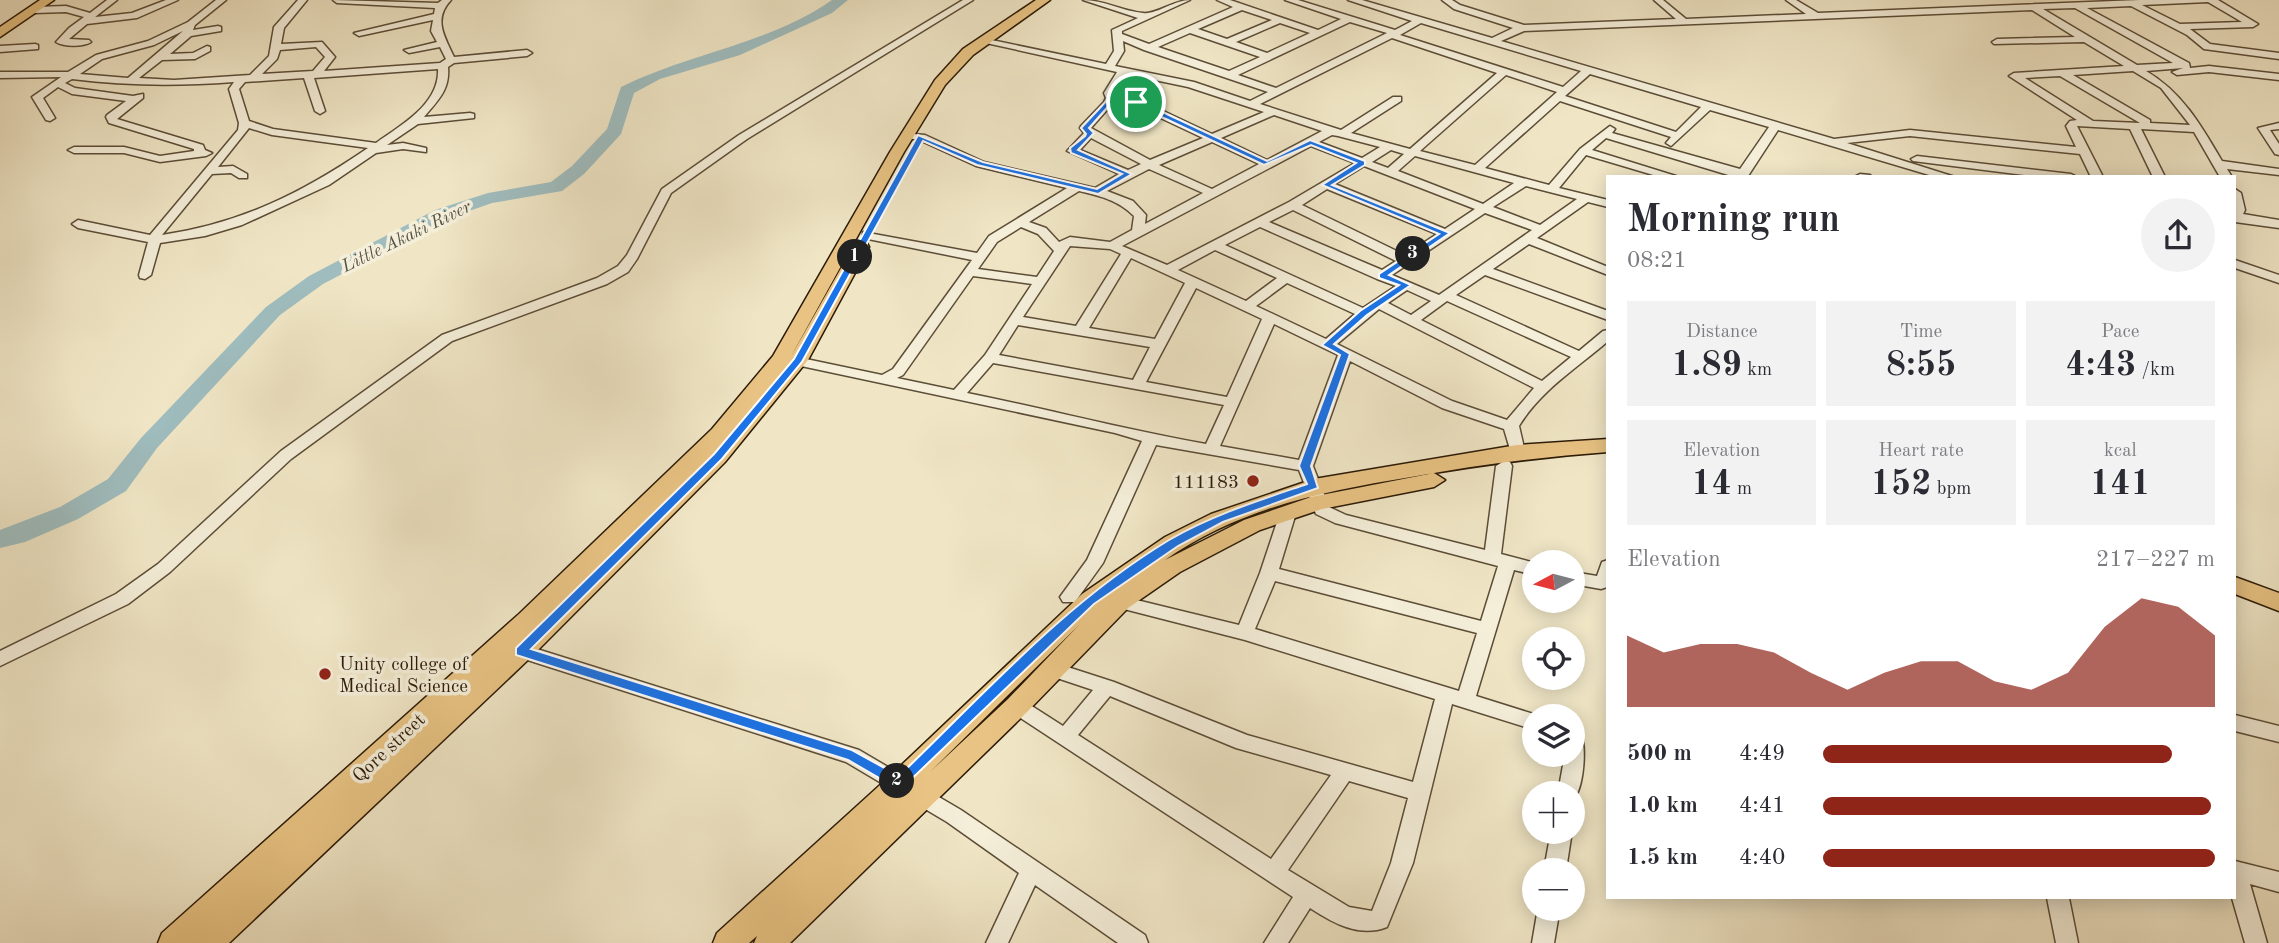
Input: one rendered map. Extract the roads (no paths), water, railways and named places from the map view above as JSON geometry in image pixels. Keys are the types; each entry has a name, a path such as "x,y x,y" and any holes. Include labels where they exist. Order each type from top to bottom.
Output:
{"main road":[{"path":"0,24 48,0"},
{"name":"Qore street","path":"208,943 232,935 718,457 790,359 867,235 940,83 1044,0"},
{"name":"Qore street","path":"987,43 1056,0"},
{"path":"0,33 35,5"},
{"name":"Qore street","path":"173,943 517,629 668,485 790,359 914,136"},
{"path":"728,943 900,784 1090,600 1173,543 1219,519 1313,484 1606,445"},
{"path":"1510,459 1606,456"},
{"path":"769,943 1017,706 1120,602 1172,566 1222,538 1288,513 1313,484"},
{"path":"2236,573 2279,589"},
{"path":"2236,585 2279,602"}],"street":[{"path":"86,42 61,43 72,30 113,0"},
{"path":"35,5 66,9 89,18 134,16 174,0"},
{"path":"130,81 222,0"},
{"path":"145,275 162,225 243,131 244,122 234,89 274,57 279,27 303,0"},
{"path":"337,0 442,7"},
{"path":"0,659 122,599 164,568 286,455 447,338 602,281 623,269 633,256 666,191 743,137 969,0"},
{"path":"1087,0 1144,17"},
{"path":"1110,66 1119,51 1117,30 1186,0"},
{"path":"1221,0 1318,33"},
{"path":"1289,0 1394,34 1621,118 1678,136"},
{"path":"1352,0 1880,156 1927,174"},
{"path":"1446,0 1457,8 1523,28"},
{"path":"1658,0 1685,22"},
{"path":"1790,0 1815,16"},
{"path":"2026,0 2151,77 2176,97 2224,175"},
{"path":"1494,41 1523,28 2205,0"},
{"path":"2179,27 2253,24 2211,0"},
{"path":"2133,4 2179,27 2207,47 2279,57"},
{"path":"2078,6 2189,67"},
{"path":"359,33 442,7"},
{"path":"78,224 155,240 205,232 238,222 325,183 415,121 441,90 447,63 436,31 442,7"},
{"path":"1147,48 1241,7"},
{"path":"1229,75 1348,19"},
{"path":"1228,42 1280,20"},
{"path":"1252,104 1421,20"},
{"path":"50,118 37,97 99,57 189,29 218,29"},
{"path":"1189,29 1269,57"},
{"path":"1116,34 1147,48 1275,91"},
{"path":"1997,42 2086,39"},
{"path":"987,43 1189,84 1337,133 1606,204"},
{"path":"275,47 318,44 330,57 311,75"},
{"path":"409,50 442,44"},
{"path":"0,49 35,47"},
{"path":"159,57 195,56 207,49"},
{"path":"0,75 69,75 153,83 247,79 447,63 527,52"},
{"path":"2248,53 2263,74"},
{"path":"2151,77 2189,67"},
{"path":"2089,123 2014,76 2189,67 2279,77"},
{"path":"1111,99 1109,93 1124,69"},
{"path":"1476,170 1588,70"},
{"path":"2060,72 2151,125"},
{"path":"1390,173 1503,73"},
{"path":"311,75 320,111"},
{"path":"58,83 81,93 135,99"},
{"path":"153,83 111,117 117,124 199,148 200,152"},
{"path":"1111,99 1085,128 1090,133 1150,165 1214,194"},
{"path":"1111,99 1136,102 1267,164"},
{"path":"1112,246 1310,142 1337,133 1397,99"},
{"path":"1665,150 1709,105"},
{"path":"1098,191 1128,174 1273,112"},
{"path":"415,121 470,117"},
{"path":"1551,190 1584,151 1621,118"},
{"path":"244,122 284,134 374,148 403,146 422,150"},
{"path":"2096,175 2071,127 2074,123 2151,125 2198,130"},
{"path":"2133,124 2158,175"},
{"path":"1604,134 1742,175 1776,125"},
{"path":"2278,149 2263,128 2279,126"},
{"path":"1090,133 1073,151 1128,174"},
{"path":"1833,142 1910,133 2082,151"},
{"path":"914,136 980,164 1098,191 1129,204 1140,215 1138,230"},
{"path":"1310,142 1542,230"},
{"path":"1168,270 1261,223 1390,146"},
{"path":"74,150 124,150 160,159 200,152 224,155"},
{"path":"1584,151 1649,174"},
{"path":"1880,156 2053,175"},
{"path":"2218,164 2279,172"},
{"path":"209,171 233,169 243,176"},
{"path":"1382,276 1522,183"},
{"path":"1326,185 1445,233"},
{"path":"886,378 898,372 977,257 993,239 1076,188"},
{"path":"1412,320 1486,271 1585,199"},
{"path":"2236,199 2239,210 2236,218 2279,224"},
{"path":"1293,205 1405,260"},
{"path":"1019,222 1042,232 1060,250"},
{"path":"1261,223 1382,276 1443,298 1582,357"},
{"path":"867,235 977,257"},
{"path":"1529,240 1606,270"},
{"path":"958,394 989,358 1060,250 1070,241 1112,246 1128,252 1249,305 1345,354 1492,422 1511,426"},
{"path":"1216,246 1364,313"},
{"path":"1081,330 1128,252"},
{"path":"2236,264 2279,279"},
{"path":"1486,271 1606,315"},
{"path":"968,272 1039,281"},
{"path":"1249,305 1286,278"},
{"path":"1138,383 1157,344 1194,281"},
{"path":"1327,345 1364,313 1406,285"},
{"path":"1380,304 1544,388"},
{"path":"1211,450 1270,317"},
{"path":"1014,320 1157,344"},
{"path":"1017,706 1307,894 1348,918 1367,923 1378,920 1402,863 1418,792 1455,698 1487,629 1500,561 1511,426 1544,388 1606,336"},
{"path":"1345,354 1313,484 1328,515 1522,566"},
{"path":"989,358 1231,402"},
{"path":"790,359 1211,450 1313,484"},
{"path":"1069,597 1094,563 1151,439"},
{"path":"1245,633 1269,573 1288,513"},
{"path":"1269,573 1487,629"},
{"path":"1586,580 1601,583 1606,577"},
{"path":"1120,602 1245,633 1522,718"},
{"path":"521,651 852,755 922,797 1135,942"},
{"path":"1052,668 1107,687 1243,742 1418,792"},
{"path":"1065,737 1107,687"},
{"path":"2236,723 2279,734"},
{"path":"1274,873 1345,771"},
{"path":"997,943 1031,870"},
{"path":"2236,871 2279,882"},
{"path":"2236,874 2256,943"},
{"path":"1275,943 1307,894"},
{"path":"2058,899 2067,943"},
{"path":"1543,943 1547,921"}],"waterway":[{"name":"Little Akaki River","path":"0,539 16,536 69,513 117,485 149,443 273,311 316,280 376,246 442,214 488,198 556,187 578,170 615,130 627,90 655,76 735,52 827,10 841,0"}],"place":[{"name":"111183","path":"1253,481"},
{"name":"Unity college of Medical Science","path":"325,674"}]}
